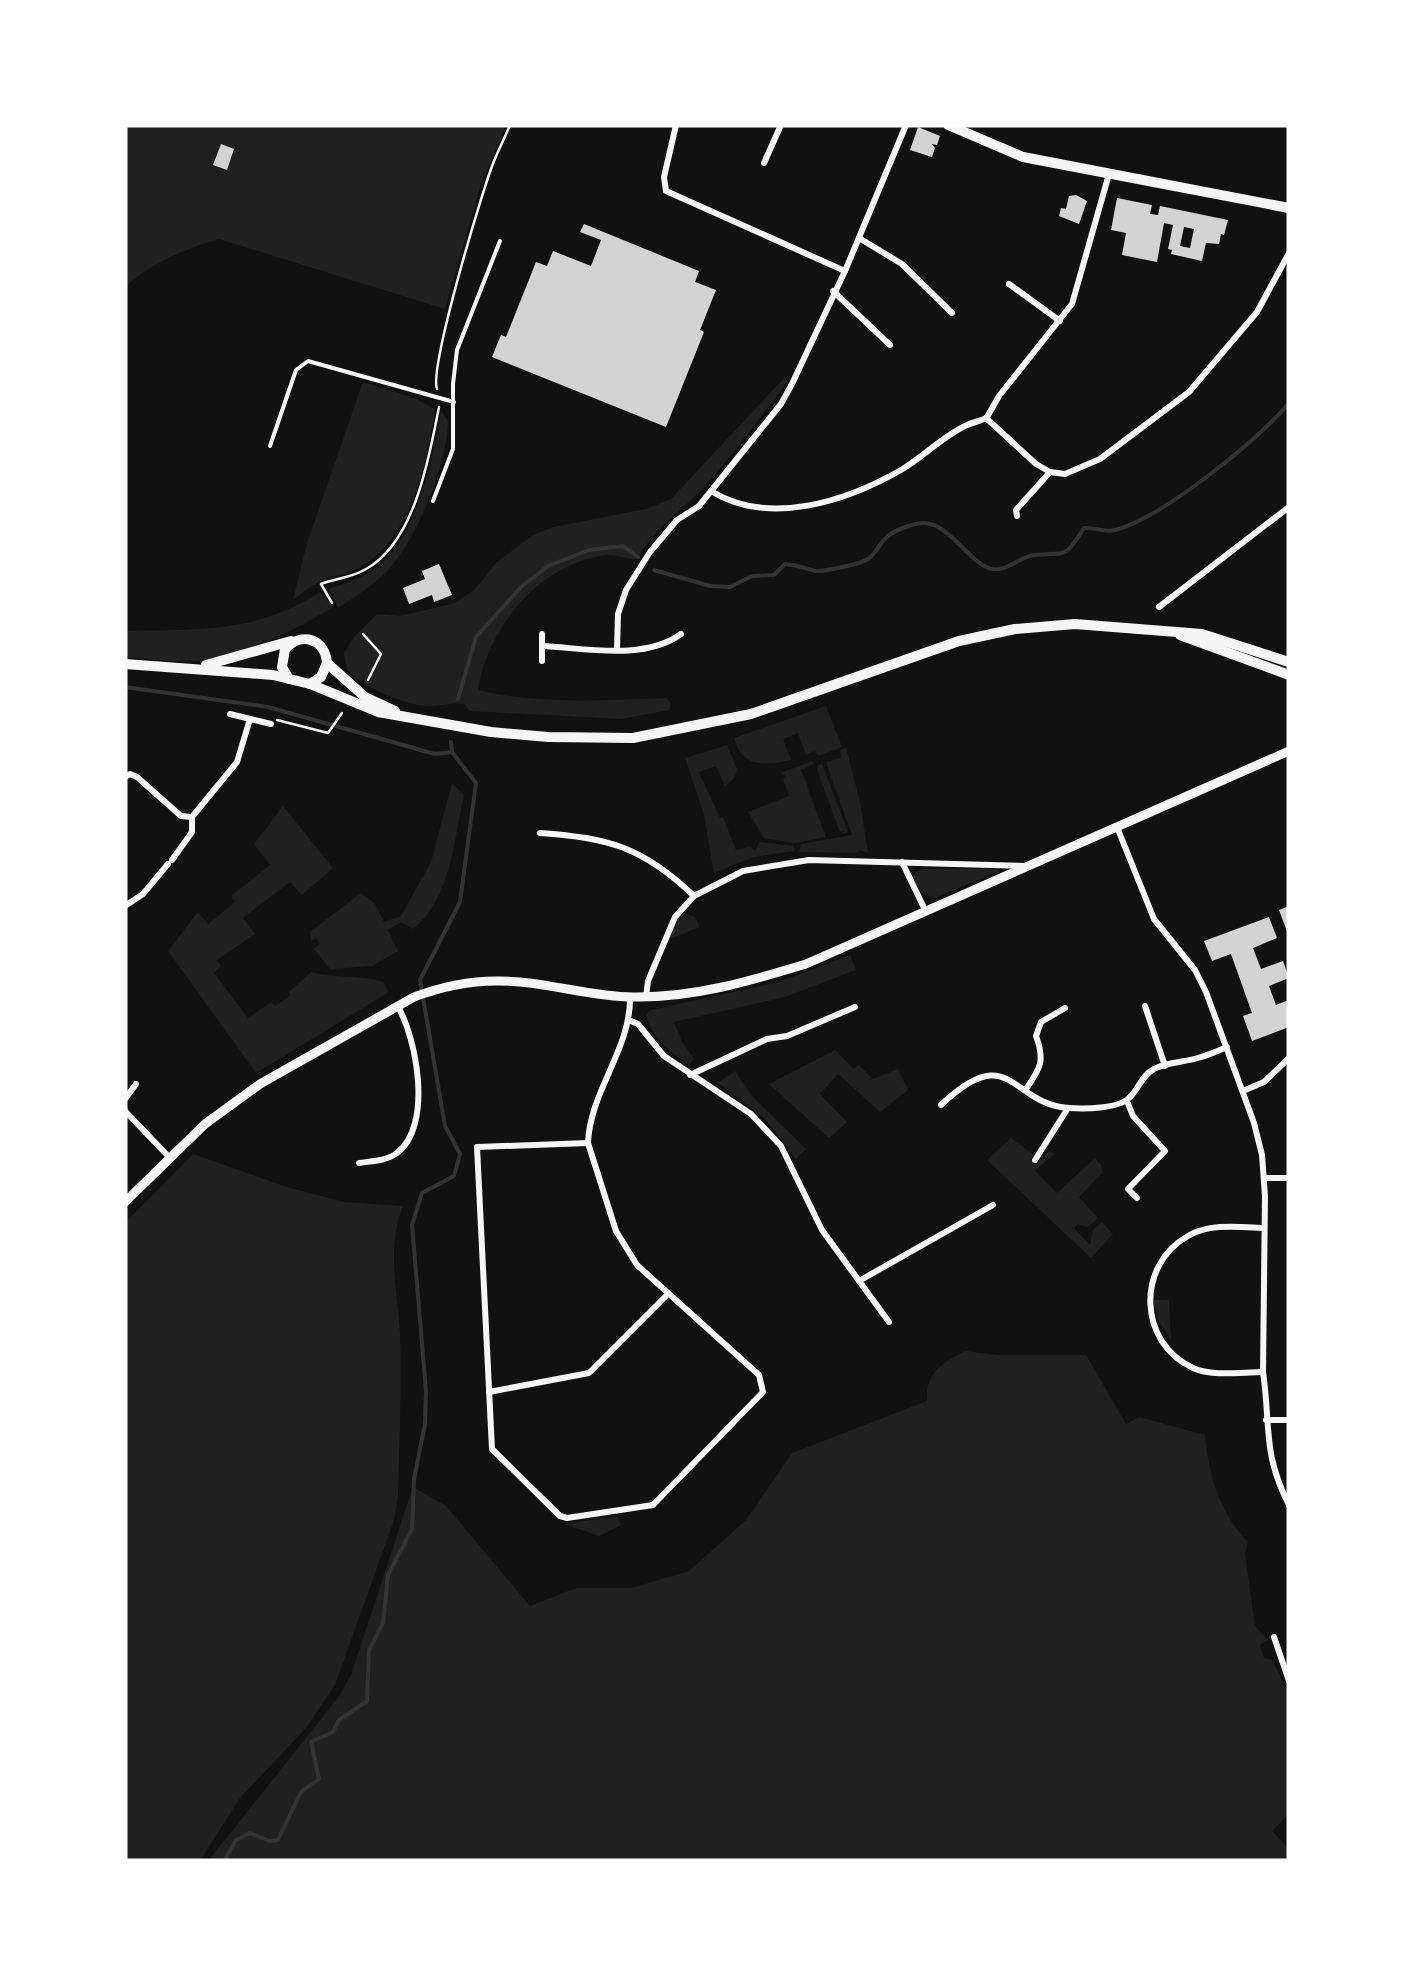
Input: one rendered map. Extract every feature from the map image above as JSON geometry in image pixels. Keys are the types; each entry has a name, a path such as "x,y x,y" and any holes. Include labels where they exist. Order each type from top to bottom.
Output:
{"main road":[{"path":"948,125 1023,157 1289,208"},
{"path":"125,664 289,678 378,712 491,732 633,738 751,714 958,640 1075,624 1220,638 1289,662"},
{"path":"1175,633 1289,675"},
{"path":"185,668 219,663 296,640 316,641 327,655 327,663 321,677 310,684"},
{"path":"289,678 282,666 282,656 284,648 296,640"},
{"path":"327,663 365,696 411,718"},
{"path":"125,1202 206,1124 260,1084 414,996 498,981 646,996 712,989 806,964 1289,751"}],"street":[{"path":"676,125 664,177 666,190 845,272"},
{"path":"764,163 781,125"},
{"path":"617,649 618,614 626,590 650,552 677,520 699,506 781,404 845,272 906,125"},
{"path":"710,491 730,502 776,508 840,498 900,470 967,424 986,418 1072,304 1110,173"},
{"path":"860,238 902,264 952,313"},
{"path":"986,418 1050,472 1065,474 1100,459 1189,392 1257,312 1289,253"},
{"path":"1009,284 1060,321"},
{"path":"834,291 890,345"},
{"path":"1017,516 1016,510 1050,472"},
{"path":"1160,607 1289,508"},
{"path":"542,634 542,661"},
{"path":"542,646 649,649 666,645 681,634"},
{"path":"230,714 271,721"},
{"path":"125,906 143,894 192,832 192,818 237,762 250,719"},
{"path":"125,777 130,774 138,778 182,816 192,818"},
{"path":"1117,827 1154,919 1195,970 1254,1122 1264,1178 1263,1372 1269,1454 1289,1505"},
{"path":"540,833 611,842 644,855 694,896"},
{"path":"646,996 675,916 694,896 743,871 810,860 1028,866"},
{"path":"902,862 926,912"},
{"path":"588,1143 478,1147 492,1450 560,1516 567,1518 653,1505 763,1392 759,1375 637,1265 616,1231 588,1143 595,1104 631,1020 630,997"},
{"path":"359,1163 386,1159 397,1153 414,1126 419,1086 405,1018 397,1005"},
{"path":"1145,1006 1165,1066"},
{"path":"689,1075 767,1039 786,1036 855,1007"},
{"path":"1026,1089 1041,1068 1043,1054 1036,1036 1040,1022 1065,1008"},
{"path":"631,1020 664,1056 752,1114 781,1146 822,1230 889,1322"},
{"path":"941,1105 974,1079 994,1076 1010,1080 1043,1101 1068,1108 1127,1101 1154,1069 1227,1047"},
{"path":"1244,1091 1264,1082 1289,1058"},
{"path":"125,1099 136,1084"},
{"path":"1127,1101 1133,1116 1165,1151 1128,1189 1136,1198"},
{"path":"1035,1160 1068,1108"},
{"path":"125,1111 169,1157"},
{"path":"1264,1178 1289,1178"},
{"path":"860,1280 994,1205"},
{"path":"1263,1372 1208,1372 1187,1365 1160,1337 1148,1297 1153,1274 1166,1254 1186,1236 1205,1229 1264,1228"},
{"path":"489,1392 589,1373 668,1294"},
{"path":"1266,1420 1289,1420"},
{"path":"1274,1637 1289,1681"}],"lane":[{"path":"432,501 454,449 457,350 500,241"},
{"path":"270,446 296,370 308,360 454,402"}],"path":[{"path":"332,603 321,584 365,570 388,552 405,528 432,441 440,398 434,380 446,329 493,163 510,125"},
{"path":"363,634 381,654 368,680"},
{"path":"271,721 328,733 342,713"}],"shaded area":[{"path":"125,125 506,125 480,187 445,309 219,239 169,258 125,287"},
{"path":"789,377 784,387 726,461 652,537 637,559 610,555 582,561 559,571 521,602 493,644 478,690 548,700 667,698 669,710 621,719 470,711 464,704 421,705 386,695 347,670 344,653 377,614 400,616 455,603 474,590 497,562 533,535 553,527 646,509 671,499"},
{"path":"363,382 435,409 414,497 394,536 379,553 358,569 322,581 293,600 307,543"},
{"path":"441,411 448,421 443,458 410,540 388,570 338,608 329,589 373,570 404,535 422,495"},
{"path":"320,592 333,607 285,634 230,655 195,661 125,657 125,631 202,629 249,622 296,606"},
{"path":"826,706 842,747 819,756 814,751 806,755 798,733 783,739 791,760 765,763 749,760 738,748 734,738"},
{"path":"727,745 737,769 734,778 725,786 716,766 699,772 736,850 750,847 755,851 759,842 794,846 794,851 754,857 714,873 704,815 685,758"},
{"path":"846,747 868,853 799,852 801,844 852,835 826,762 841,758 840,750"},
{"path":"812,761 814,764 801,770 826,837 795,843 764,838 748,812 789,796 783,779 786,776 781,773"},
{"path":"822,764 848,832 842,834 845,831 840,832 819,775 817,766"},
{"path":"452,783 464,795 449,867 436,902 413,929 401,922 388,930 398,951 372,966 330,969 314,949 320,943 316,938 311,941 310,932 361,893 375,904 384,922 401,916 431,862"},
{"path":"283,806 333,868 302,895 290,882 243,918 255,934 217,960 221,966 214,973 248,1018 271,1002 275,1006 290,996 289,992 311,972 383,982 389,992 256,1073 168,951 198,912 208,924 235,902 231,896 270,865 254,844"},
{"path":"1000,871 934,898 923,894 914,882 915,872"},
{"path":"682,912 695,917 700,927 669,939"},
{"path":"850,955 856,970 785,997 674,1022 694,1059 689,1065 657,1038 646,1015 651,1010 779,982"},
{"path":"835,1050 854,1069 859,1065 873,1079 898,1069 908,1090 880,1112 838,1074 820,1094 847,1122 829,1138 769,1084"},
{"path":"735,1071 751,1095 806,1149 796,1159 764,1118 718,1083"},
{"path":"1011,1138 1034,1155 1030,1160 1037,1164 1049,1151 1055,1153 1035,1171 1057,1193 1095,1158 1101,1165 1102,1173 1079,1197 1098,1218 1088,1227 1078,1224 1074,1228 1090,1245 1093,1230 1102,1222 1113,1234 1091,1258 987,1160"},
{"path":"193,1154 344,1202 403,1206 394,1253 401,1355 398,1497 394,1520 335,1685 306,1728 240,1798 200,1861 125,1861 125,1223"},
{"path":"1153,1300 1169,1300 1171,1339 1158,1320"},
{"path":"966,1351 1086,1355 1126,1424 1139,1417 1205,1435 1217,1493 1248,1542 1245,1554 1255,1626 1268,1640 1260,1645 1264,1658 1272,1660 1289,1694 1289,1814 1272,1831 1289,1849 1289,1861 208,1861 340,1695 351,1675 413,1487 446,1506 530,1606 576,1588 632,1588 689,1571 746,1520 792,1453 927,1401 932,1376"},
{"path":"617,1516 621,1525 599,1536 564,1524"}],"building":[{"path":"918,127 940,136 937,145 932,144 932,157 910,150"},
{"path":"221,144 234,149 227,170 213,165"},
{"path":"1069,196 1087,201 1079,224 1059,216 1061,208 1066,209"},
{"path":"1117,198 1152,205 1150,214 1158,215 1160,206 1228,220 1219,244 1206,243 1202,261 1171,254 1168,249 1173,225 1164,223 1157,262 1122,255 1126,233 1111,230","holes":["1184,227 1194,229 1190,248 1180,246"]},
{"path":"584,224 699,271 695,282 716,290 700,330 704,332 666,427 492,357 501,335 506,337 536,262 547,266 553,251 591,266 601,240 580,232"},
{"path":"439,564 452,595 434,602 432,595 409,604 403,588 425,579 422,571"},
{"path":"1289,906 1289,937 1279,910"},
{"path":"1269,917 1277,938 1253,948 1261,969 1283,961 1289,978 1269,986 1276,1005 1289,1000 1289,1027 1252,1041 1243,1016 1252,1013 1231,954 1212,961 1204,941"}],"waterway":[{"path":"654,570 710,586 730,587 752,576 774,575 785,564 819,571 858,563 871,557 891,534 924,523 951,536 984,566 1003,568 1029,556 1069,549 1084,528 1115,530 1157,511 1233,457 1289,403"},
{"path":"458,699 476,637 521,587 548,566 589,550 623,546 638,557"},
{"path":"125,687 268,707 435,754 452,752"},
{"path":"224,1861 236,1840 250,1833 278,1840 301,1792 319,1779 311,1742 333,1732 339,1720 367,1701 369,1650 383,1623 388,1575 412,1529 414,1479 425,1424 426,1391 412,1225 422,1193 454,1176 460,1154 445,1126 420,980 460,902 476,783 452,752 451,742"}]}
